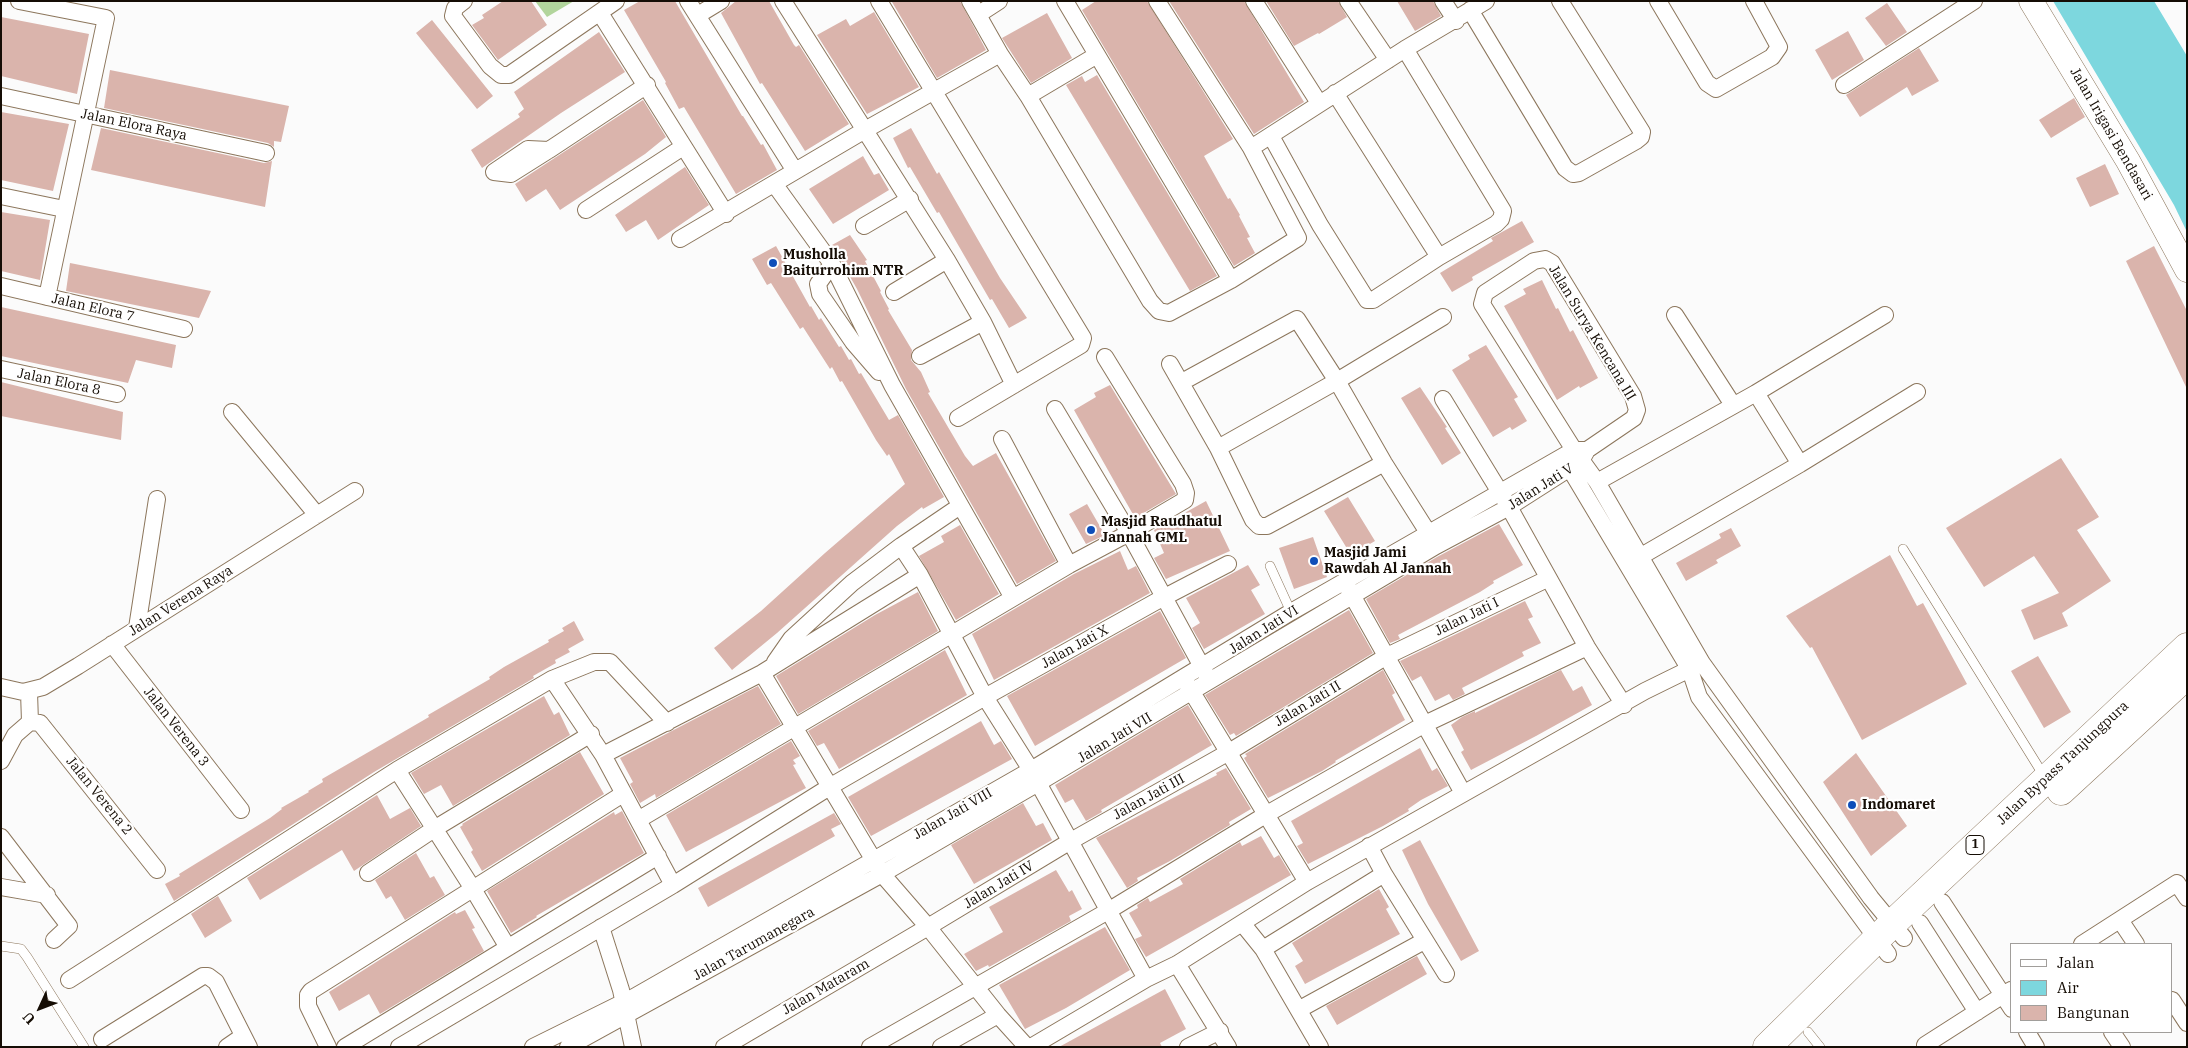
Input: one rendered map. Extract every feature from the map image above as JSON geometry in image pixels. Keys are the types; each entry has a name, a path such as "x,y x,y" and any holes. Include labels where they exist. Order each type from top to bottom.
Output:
{"highway":[{"name":"Jalan Bypass Tanjungpura","path":"1807,1042 1896,936 2046,779 2187,647"},
{"name":"Jalan Bypass Tanjungpura","path":"1767,1047 1896,936 1942,902 2187,674"}],"street":[{"path":"19,1 106,18 84,114 47,297"},
{"path":"464,1 455,8 453,16 490,66 501,75 509,74 616,1"},
{"path":"688,1 795,171"},
{"path":"698,15 721,1"},
{"path":"783,1 947,260 983,322 1014,385"},
{"path":"879,1 1083,338 1081,345 958,418"},
{"path":"999,1 975,7 1000,54 1028,96 1150,301 1158,311 1169,313 1231,280 1320,225"},
{"path":"1157,1 1251,148 1298,238"},
{"path":"1254,1 1319,103"},
{"path":"1348,1 1388,60"},
{"path":"1443,1 1456,20"},
{"path":"1251,148 1405,49 1486,1"},
{"path":"1470,10 1565,168 1573,174 1579,173 1636,141 1642,132 1560,1"},
{"path":"1658,1 1707,83 1716,89 1772,57 1780,47 1754,1"},
{"path":"1844,85 1974,1"},
{"name":"Jalan Irigasi Bendasari","path":"2031,1 2128,161 2187,270"},
{"path":"1071,3 1097,55 1231,280"},
{"path":"600,13 647,85 683,147 726,214"},
{"path":"1271,136 1320,225 1368,300 1374,300 1439,257 1496,224 1501,219 1503,211 1405,49"},
{"path":"680,239 726,214 795,171 934,90 1000,54"},
{"path":"1028,96 1097,55"},
{"path":"549,150 647,85"},
{"path":"1335,93 1439,257"},
{"name":"Jalan Elora Raya","path":"1,96 266,154"},
{"path":"586,210 683,147"},
{"path":"775,185 832,264 892,385 1013,598"},
{"path":"1,196 64,209"},
{"path":"864,226 910,199"},
{"name":"Jalan Surya Kencana III","path":"1578,457 1482,304 1485,293 1534,261 1545,259 1552,263 1633,396 1637,410"},
{"path":"894,292 947,260"},
{"path":"832,264 818,284 820,294 853,342 892,385"},
{"name":"Jalan Elora 7","path":"1,286 184,329"},
{"path":"1597,482 1756,393 1885,314"},
{"path":"1675,315 1733,405"},
{"path":"1218,448 1337,381 1442,317"},
{"path":"1182,382 1296,319 1337,381 1384,463 1433,540"},
{"path":"920,356 983,322"},
{"path":"638,820 794,726 1185,500 1186,493 1105,357"},
{"path":"1170,364 1218,448 1253,520 1259,526 1266,526 1384,463"},
{"name":"Jalan Elora 8","path":"1,369 116,394"},
{"path":"1634,560 1800,464 1917,392"},
{"path":"1756,393 1800,464"},
{"path":"1443,399 1504,501 1587,647 1624,705"},
{"path":"1055,409 1129,533 1206,674"},
{"name":"Jalan Jati V","path":"1344,582 1433,540 1504,501 1578,457 1634,418 1637,410"},
{"path":"232,412 316,515"},
{"path":"1002,438 1070,565"},
{"path":"1578,457 1597,482 1634,560"},
{"path":"1578,457 1634,560 1696,667 1872,898 1896,936"},
{"name":"Jalan Verena Raya","path":"29,692 64,674 355,491"},
{"path":"137,628 157,499"},
{"path":"767,670 790,639 852,583 901,546 960,506"},
{"name":"Jalan Jati V","path":"1353,597 1433,540"},
{"path":"901,546 920,575 986,697 1035,776 1069,842 1146,979"},
{"name":"Jalan Jati X","path":"399,1047 673,884 831,786 1164,597 1228,564"},
{"path":"604,755 767,670 920,575"},
{"name":"Jalan Jati I","path":"1387,656 1548,579"},
{"path":"1344,582 1463,793"},
{"name":"Jalan Jati VI","path":"1192,692 1206,674 1291,612 1344,582"},
{"name":"Jalan Jati VI","path":"1183,678 1206,674 1353,597"},
{"name":"Jalan Verena 3","path":"112,644 241,810"},
{"path":"870,1047 1108,911 1266,814 1425,724 1587,647"},
{"name":"Jalan Jati II","path":"1230,752 1387,656"},
{"path":"69,980 397,770 552,679 594,662 610,662 667,723"},
{"path":"767,670 794,726 882,874 998,1015 1029,1047 1146,979 1177,964 1307,882 1463,793 1645,692 1696,667"},
{"path":"1696,667 1699,697 1896,936 1977,1012"},
{"path":"1183,678 1230,752 1307,882"},
{"name":"Jalan Jati VII","path":"1035,776 1183,678"},
{"path":"552,679 604,755 623,794 673,884"},
{"path":"1,688 29,692 35,722 15,735 1,761"},
{"name":"Jalan Jati VII","path":"1035,776 1192,692"},
{"name":"Jalan Verena 2","path":"35,722 158,870"},
{"path":"368,872 434,829 591,734"},
{"name":"Jalan Jati III","path":"1069,842 1230,752"},
{"path":"397,770 507,946"},
{"name":"Jalan Jati VIII","path":"874,859 1035,776"},
{"name":"Jalan Jati VIII","path":"882,874 1035,776"},
{"path":"328,1047 308,1006 308,995 311,991 623,794"},
{"path":"1,837 70,926 54,940"},
{"name":"Jalan Jati IV","path":"928,928 1069,842"},
{"path":"1370,846 1384,874 1446,974"},
{"path":"345,1047 507,946 658,856"},
{"name":"Jalan Tarumanegara","path":"625,1009 874,859"},
{"name":"Jalan Tarumanegara","path":"625,1009 882,874"},
{"path":"1263,949 1384,874"},
{"path":"2084,943 2177,883 2187,898"},
{"path":"1,887 46,895"},
{"path":"1925,1045 1946,1040 1977,1012 2009,998 1942,902"},
{"path":"2120,920 2135,943"},
{"path":"1242,923 1263,949 1300,1009 1320,1047"},
{"path":"601,927 625,1009 633,1047"},
{"name":"Jalan Mataram","path":"724,1047 928,928"},
{"path":"1300,1009 1424,941"},
{"path":"1177,964 1220,1031 1228,1047"},
{"path":"102,1039 203,976 208,976 216,982 246,1041 227,1047"},
{"path":"2173,1002 2187,1023"},
{"path":"533,1047 625,1009"},
{"path":"568,1047 625,1009"},
{"path":"941,1047 998,1015"},
{"path":"1188,1047 1220,1031"},
{"path":"2028,1033 2036,1047"},
{"path":"2113,1033 2122,1047"}],"lane":[{"path":"1903,549 2046,779"},
{"path":"1270,566 1291,612"},
{"path":"1,946 21,949 27,956 84,1047"}],"green space":[{"path":"535,1 574,1 547,17"}],"water":[{"path":"2053,1 2154,1 2187,56 2187,232 2174,205"}],"building":[{"path":"503,1 531,1 547,25 498,60 472,25 484,18 482,15"},
{"path":"640,1 675,1 742,116 761,145 763,144 777,170 736,194 684,107 679,109 666,82 624,10"},
{"path":"736,1 769,1 794,45 796,47 799,45 849,124 805,151 762,83 760,84 721,13"},
{"path":"960,1 986,50 937,78 892,2"},
{"path":"1096,1 1147,1 1233,139 1204,156 1228,199 1230,198 1240,215 1250,237 1247,238 1255,253 1234,266 1082,10"},
{"path":"1169,1 1244,1 1304,102 1254,134"},
{"path":"1266,1 1338,1 1347,17 1294,46"},
{"path":"1397,1 1433,1 1441,16 1415,31"},
{"path":"1887,3 1907,32 1886,46 1865,18"},
{"path":"874,12 919,87 867,114 817,35 846,19 850,26"},
{"path":"1047,13 1072,58 1031,83 1002,38"},
{"path":"1,17 89,34 77,94 1,76"},
{"path":"432,20 493,96 477,109 416,33"},
{"path":"1848,31 1864,60 1832,80 1815,50"},
{"path":"599,32 625,72 561,113 482,168 471,150 520,117 518,114 524,109 514,92"},
{"path":"1919,48 1939,81 1912,96 1907,87 1860,117 1846,95"},
{"path":"110,70 289,106 281,142 274,141 274,147 268,143 104,108"},
{"path":"1097,75 1217,276 1190,291 1066,85 1082,76 1085,82"},
{"path":"2074,98 2085,117 2051,138 2039,120"},
{"path":"643,100 666,137 645,154 560,210 546,189 526,202 515,184"},
{"path":"1,112 69,124 53,191 1,180"},
{"path":"101,128 264,163 272,161 265,207 91,170"},
{"path":"911,128 937,174 939,172 1000,278 1027,318 1009,328 992,299 990,300 939,212 937,213 910,167 908,168 893,138"},
{"path":"863,156 874,175 879,173 889,190 833,224 809,189"},
{"path":"2105,164 2119,194 2090,207 2076,178"},
{"path":"685,167 709,205 658,240 646,220 626,232 615,215"},
{"path":"1,212 50,220 40,280 1,271"},
{"path":"1522,221 1534,242 1472,277 1473,280 1452,292 1440,273 1493,241 1491,238"},
{"path":"850,235 867,260 865,261 881,291 888,310 912,350 911,360 921,372 930,392 928,393 965,456 973,466 996,453 1056,561 1017,584 906,389 857,289 832,245"},
{"path":"776,246 810,307 819,320 821,318 849,360 851,359 859,374 861,373 889,420 898,415 944,497 923,509 922,507 897,526 777,633 732,670 714,648 761,611 905,484 889,454 887,456 876,440 842,381 840,382 832,367 830,369 803,327 800,329 771,283 767,285 752,259"},
{"path":"2154,246 2187,311 2187,389 2126,261"},
{"path":"70,263 211,291 199,318 66,291"},
{"path":"1542,280 1556,309 1558,308 1570,332 1573,330 1598,378 1580,388 1579,386 1557,400 1504,306 1526,294 1523,289"},
{"path":"1,307 176,345 172,368 136,360 128,383 1,356"},
{"path":"1486,345 1518,397 1514,399 1527,421 1512,430 1510,427 1493,437 1452,370 1470,359 1468,355"},
{"path":"1,382 123,412 121,440 1,416"},
{"path":"1110,385 1176,494 1135,518 1074,410 1096,397 1094,393"},
{"path":"1420,387 1447,427 1445,428 1461,453 1442,465 1401,398"},
{"path":"2061,458 2099,517 2077,530 2111,581 2062,613 2068,626 2034,640 2021,610 2059,593 2034,556 1984,587 1946,528"},
{"path":"1348,497 1375,541 1351,555 1324,511"},
{"path":"1206,501 1230,551 1166,579 1154,558 1164,553 1154,530"},
{"path":"1087,504 1105,535 1086,544 1069,514"},
{"path":"1499,524 1523,565 1493,581 1494,583 1480,592 1398,635 1400,639 1390,643 1366,599 1437,557"},
{"path":"960,525 999,594 956,620 919,556 944,542 941,536"},
{"path":"1731,528 1741,546 1716,560 1718,563 1686,581 1676,563 1721,538 1719,534"},
{"path":"1313,537 1327,577 1294,589 1279,548"},
{"path":"1120,551 1128,570 1136,566 1150,593 994,680 972,634 1074,574"},
{"path":"1890,555 1917,606 1923,603 1967,684 1862,740 1812,647 1810,648 1786,616"},
{"path":"1248,565 1260,585 1251,590 1265,614 1204,649 1192,628 1200,623 1186,598"},
{"path":"918,592 938,631 798,714 776,676 875,615"},
{"path":"1525,601 1533,617 1528,619 1541,643 1522,652 1524,656 1462,688 1465,694 1453,700 1449,694 1435,701 1421,676 1412,681 1400,661"},
{"path":"1349,610 1373,653 1236,736 1234,733 1230,735 1205,695"},
{"path":"1160,611 1186,658 1035,746 1007,696"},
{"path":"574,621 584,640 568,649 570,652 555,660 556,663 533,676 534,678 374,772 174,901 165,884 180,876 179,874 270,818 281,808 323,782 322,779 429,717 428,715 490,679 489,677 504,667 549,642 548,640 564,631 562,628"},
{"path":"945,650 967,695 839,769 824,743 817,746 808,731"},
{"path":"2038,656 2071,712 2044,728 2011,671"},
{"path":"1383,670 1395,693 1392,695 1405,720 1335,761 1322,771 1268,798 1244,758 1247,756 1245,754"},
{"path":"1561,670 1573,691 1582,686 1592,705 1471,770 1461,752 1464,750 1451,725 1462,717 1475,711 1475,713"},
{"path":"758,686 781,724 656,798 655,794 640,803 630,784 633,782 620,758"},
{"path":"544,696 554,715 559,712 570,735 453,806 441,785 424,794 411,773"},
{"path":"1188,705 1212,745 1101,810 1102,812 1086,821 1073,799 1065,803 1055,785"},
{"path":"981,721 994,745 1001,741 1012,759 871,836 848,797"},
{"path":"791,741 800,756 793,760 796,764 793,765 806,788 686,852 666,815"},
{"path":"1420,748 1432,771 1437,768 1448,786 1421,800 1408,809 1409,811 1383,826 1308,864 1297,846 1303,843 1291,821"},
{"path":"580,752 604,794 482,871 460,827 462,824"},
{"path":"1856,753 1907,826 1871,856 1823,782"},
{"path":"1226,768 1251,809 1229,822 1230,825 1170,861 1137,878 1138,881 1127,888 1096,838 1217,775 1216,773"},
{"path":"377,795 390,819 410,808 421,826 354,871 342,850 260,900 247,878"},
{"path":"1023,803 1036,826 1043,823 1052,840 974,884 951,845"},
{"path":"622,811 644,853 536,916 511,933 487,891 614,812 615,815"},
{"path":"834,813 841,824 831,829 835,836 708,907 698,888"},
{"path":"1261,836 1274,858 1279,855 1291,875 1146,957 1135,939 1142,936 1129,913 1138,908 1137,905 1148,898 1150,902 1183,884 1180,879 1240,842 1242,846"},
{"path":"1420,840 1479,951 1461,961 1428,904 1402,850"},
{"path":"416,853 430,878 434,876 445,895 405,920 391,896 386,899 375,880"},
{"path":"1056,870 1069,892 1072,890 1082,909 1069,916 1071,921 989,967 988,965 976,971 964,954 1003,932 989,907"},
{"path":"1379,889 1389,907 1386,909 1400,934 1305,984 1295,966 1303,961 1292,943"},
{"path":"218,896 232,921 205,938 191,914"},
{"path":"465,910 475,928 472,929 484,951 380,1014 369,994 339,1011 329,992 455,912 456,914"},
{"path":"1105,927 1130,970 1066,1008 1025,1029 999,985"},
{"path":"1417,956 1427,974 1337,1025 1326,1006"},
{"path":"1165,989 1186,1029 1160,1043 1162,1047 1059,1047"}],"place":[{"name":"Musholla Baiturrohim NTR","path":"773,263"},
{"name":"Masjid Raudhatul Jannah GML","path":"1091,530"},
{"name":"Masjid Jami Rawdah Al Jannah","path":"1314,561"},
{"name":"Indomaret","path":"1852,805"}]}
